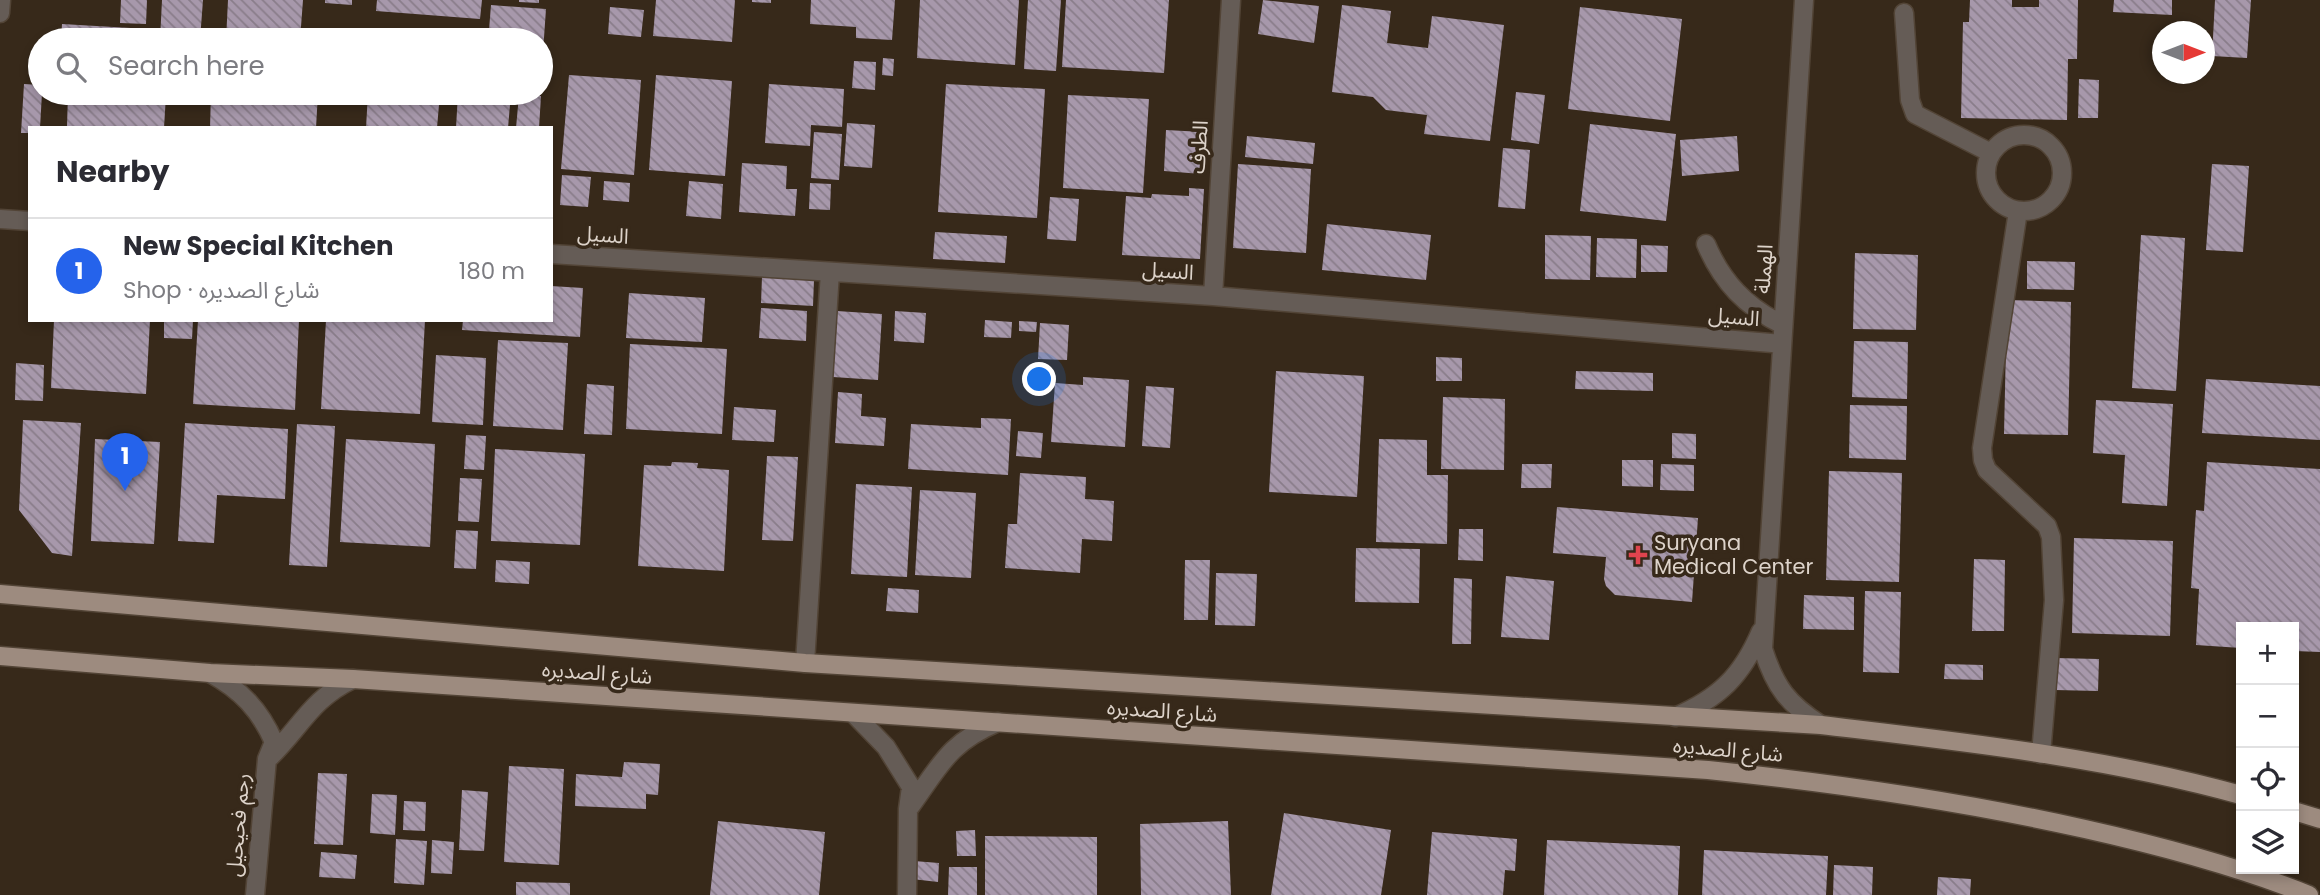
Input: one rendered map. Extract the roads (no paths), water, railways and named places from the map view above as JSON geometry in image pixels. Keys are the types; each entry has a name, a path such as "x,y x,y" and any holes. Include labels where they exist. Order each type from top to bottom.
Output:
{"main road":[{"name":"شارع الصديره","path":"0,594 804,663 1821,725 2041,754 2158,774 2236,794"},
{"name":"شارع الصديره","path":"0,656 210,673 352,679 1694,769 1790,778 1939,799 2034,818 2181,853 2309,895"},
{"path":"2297,811 2320,819"},
{"path":"2270,880 2288,895"}],"street":[{"path":"0,13 1,0"},
{"name":"الطرف","path":"1213,296 1231,0"},
{"name":"الهملة","path":"1804,0 1763,649 1771,673 1783,694 1800,712 1821,725"},
{"path":"1904,13 1910,100 1915,114 1991,153"},
{"path":"2030,134 2044,139 2055,150 2061,164 2062,179 2057,193 2047,204 2034,211 2018,211 2004,206 1992,196 1986,182 1986,167 1991,153 2001,141 2015,135 2030,134"},
{"path":"2018,211 1982,448 1987,470 2049,531 2054,600 2041,754"},
{"path":"0,219 28,221"},
{"path":"1706,244 1713,262 1735,292 1749,305 1783,325"},
{"name":"السيل","path":"553,254 1213,296 1782,344"},
{"path":"804,663 830,272"},
{"name":"الهملة","path":"1674,718 1699,707 1721,692 1739,672 1753,650 1763,625"},
{"name":"رجم فحيحيل","path":"210,673 242,694 266,724 274,742 267,759 254,895"},
{"name":"رجم فحيحيل","path":"267,759 290,737 303,716 318,701 334,688 352,679"},
{"path":"853,713 871,729 911,787 906,895"},
{"path":"908,809 955,746 975,732 998,722"}],"place":[{"name":"New Special Kitchen","path":"125,491"},
{"name":"Suryana Medical Center","path":"1638,555"}]}
